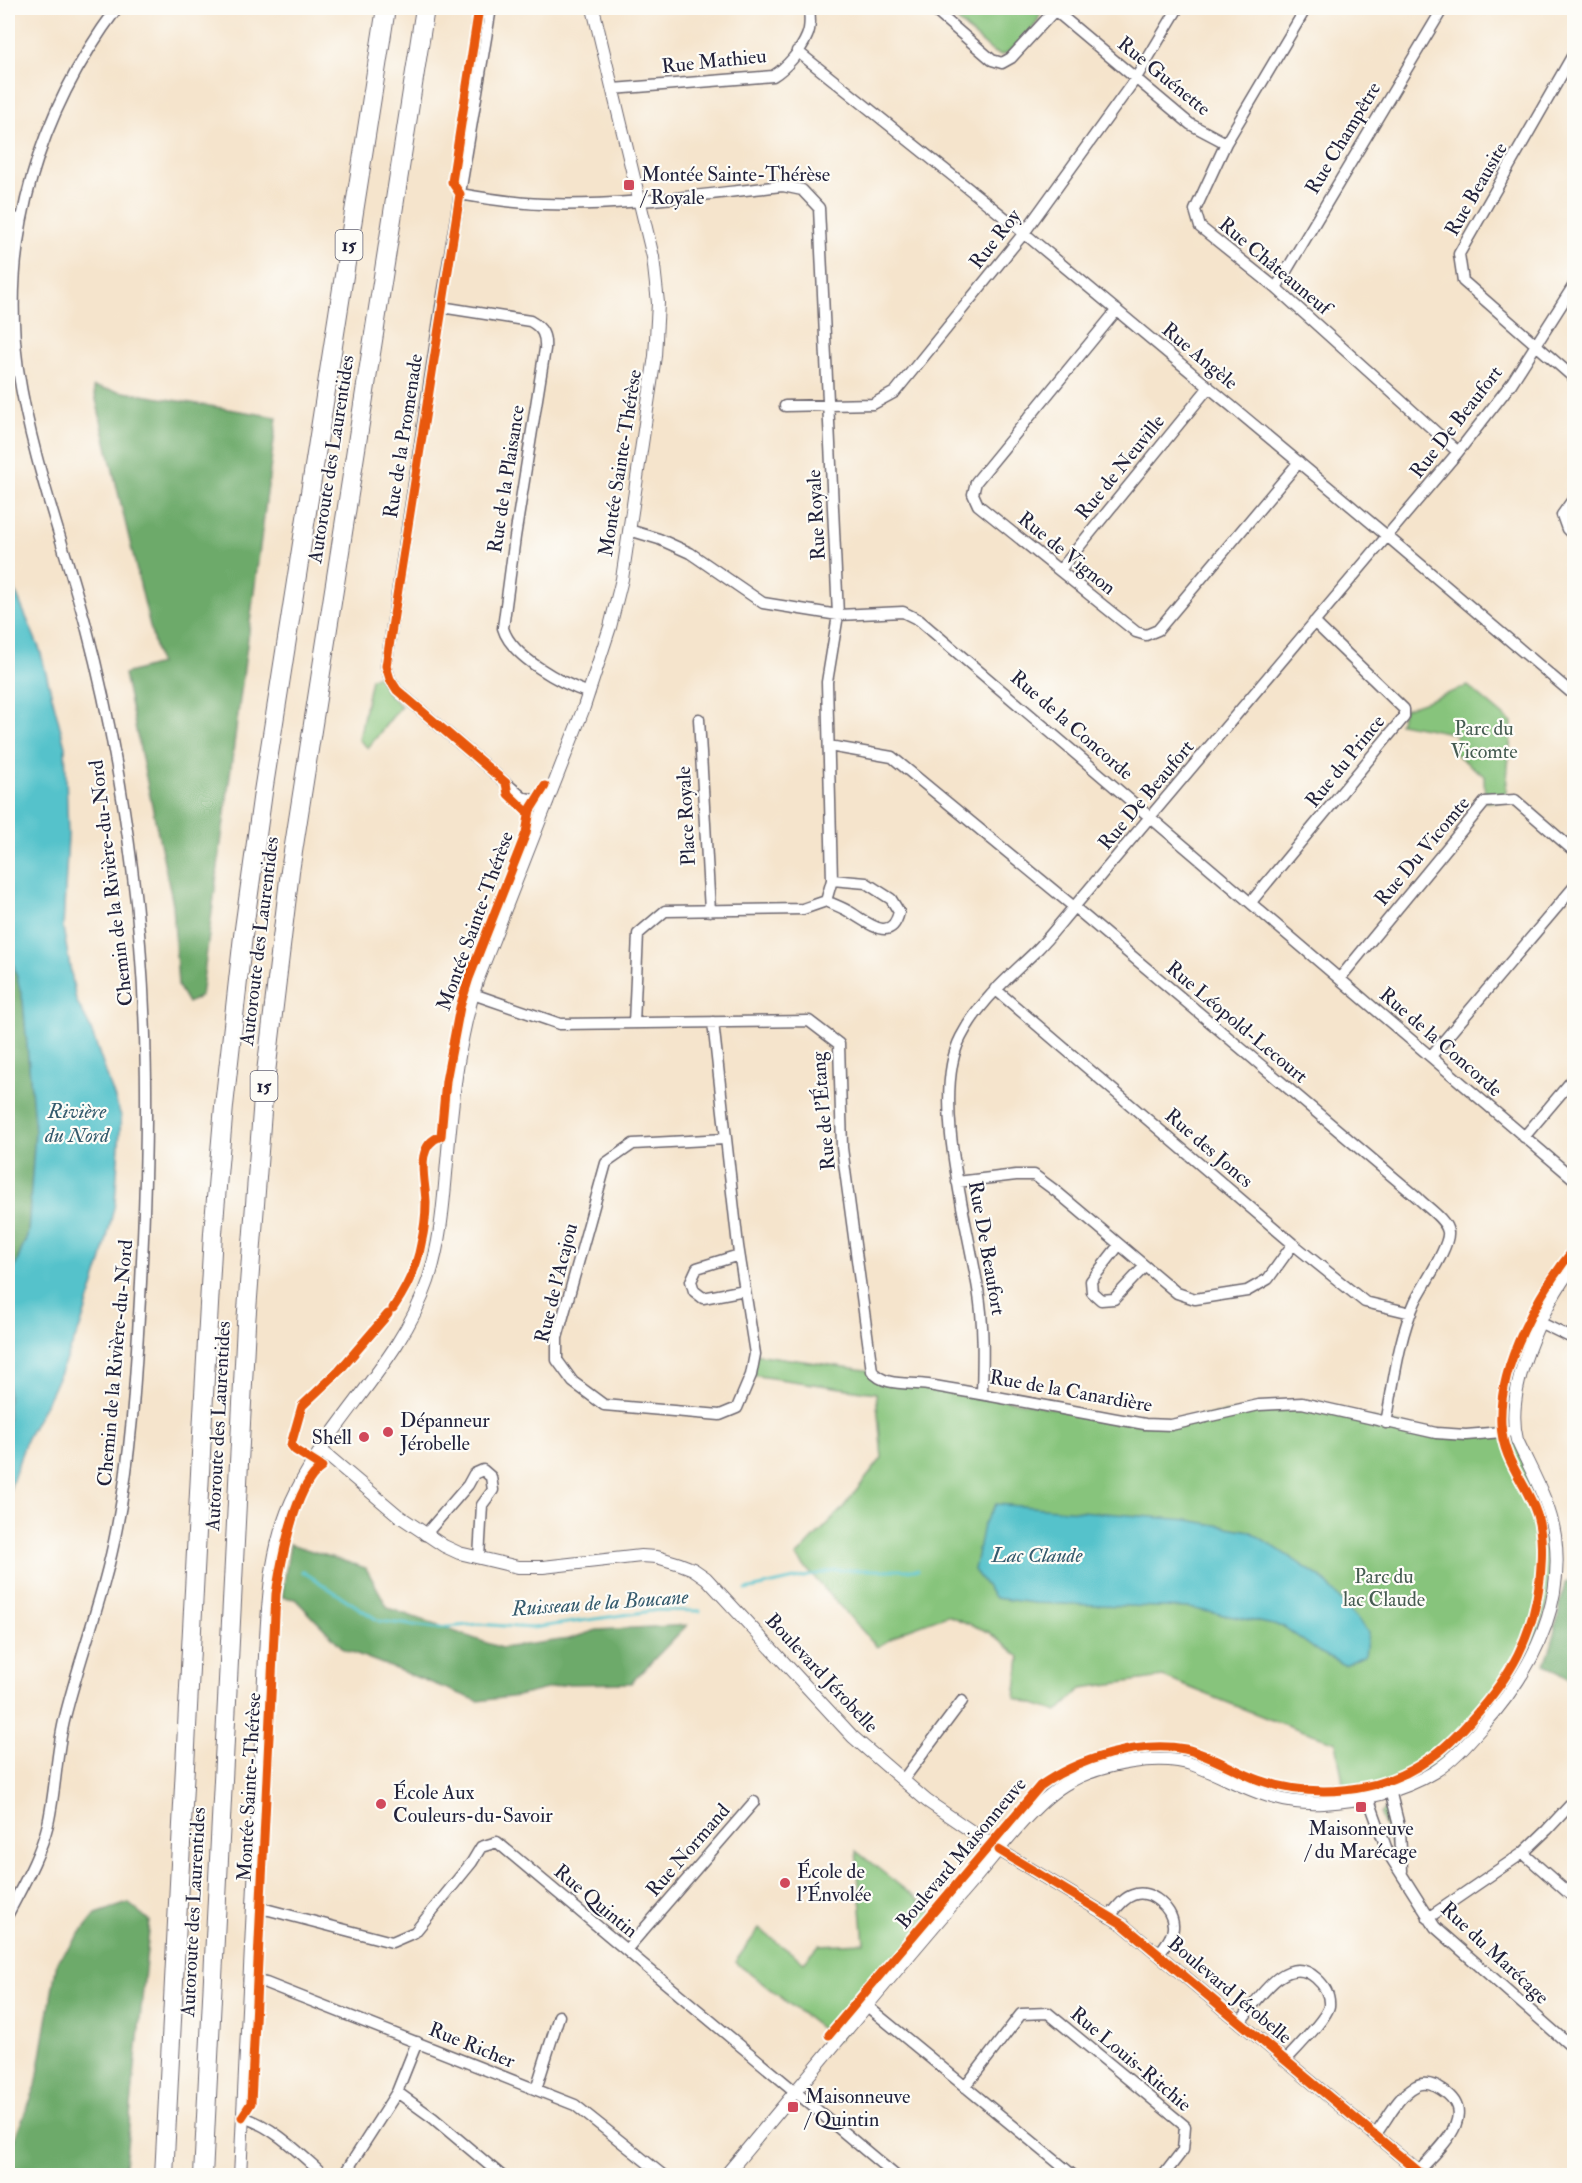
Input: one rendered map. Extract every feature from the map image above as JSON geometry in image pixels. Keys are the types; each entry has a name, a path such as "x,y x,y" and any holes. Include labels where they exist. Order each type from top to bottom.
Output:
{"highway":[{"name":"Autoroute des Laurentides","path":"164,2175 213,1233 225,1096 243,936 265,780 387,8"},
{"name":"Autoroute des Laurentides","path":"203,2175 244,1345 262,1098 290,871 425,8"}],"street":[{"name":"Chemin de la Rivière-du-Nord","path":"8,1914 32,1867 47,1828 65,1715 102,1590 120,1508 129,1452 135,1371 147,1142 146,1015 132,867 99,676 21,387 15,324 13,230 21,219 38,151 57,104 86,53 117,8"},
{"name":"Rue de la Promenade","path":"491,8 441,307 387,656 387,670 397,690 522,797 547,803"},
{"name":"Montée Sainte-Thérèse","path":"240,2175 265,1656 272,1568 292,1500 321,1450 394,1348 414,1316 428,1282 440,1229 459,1047 473,994 589,693 619,594 652,385 658,325 658,292 640,200 593,8"},
{"name":"Rue Mathieu","path":"613,89 773,76 783,69 807,38 810,25 809,8"},
{"name":"Rue Guénette","path":"933,8 992,60 1002,63 1011,58 1053,8 1190,124 1226,143"},
{"name":"Rue Roy","path":"785,406 873,404 896,392 1024,233 1136,78 1179,8"},
{"name":"Rue Châteauneuf","path":"1306,8 1226,143 1195,210 1200,227 1276,288 1458,452"},
{"name":"Rue Champêtre","path":"1276,288 1443,8"},
{"name":"Rue Angèle","path":"797,51 1024,233 1575,695"},
{"name":"Rue Beausite","path":"1573,59 1459,254 1463,281 1575,378"},
{"name":"Rue Royale","path":"460,194 546,204 640,200 783,186 802,190 819,208 838,615 827,682 832,880 826,901"},
{"path":"8,218 21,219"},
{"name":"Rue De Beaufort","path":"982,1394 982,1323 978,1289 957,1182 951,1120 952,1063 964,1032 995,989 1037,950 1458,452 1511,384 1575,285"},
{"name":"Rue de la Plaisance","path":"441,307 530,321 537,325 543,333 545,349 503,628 509,640 531,661 556,678 589,693"},
{"name":"Rue de Vignon","path":"1117,310 976,482 973,494 978,505 1136,632 1146,635 1158,630 1299,462"},
{"name":"Rue de Neuville","path":"1060,570 1209,387"},
{"path":"1575,498 1562,515 1567,529 1575,536"},
{"name":"Rue de la Concorde","path":"629,530 659,539 690,553 763,603 838,615 903,612 919,620 1575,1179"},
{"name":"Rue du Prince","path":"1251,903 1404,717 1404,709 1314,622"},
{"name":"Place Royale","path":"699,718 710,911"},
{"name":"Rue Léopold-Lecourt","path":"829,746 892,757 1074,907 1418,1198 1440,1220 1448,1232 1446,1245 1404,1331 1386,1423"},
{"name":"Rue Du Vicomte","path":"1340,978 1485,802 1515,800 1575,851"},
{"path":"634,1023 638,934 665,912 803,909 826,901 848,910 878,929 890,928 896,922 898,912 891,899 866,883 832,880"},
{"path":"1431,1056 1575,887"},
{"name":"Rue des Joncs","path":"995,989 1293,1244 1365,1302 1411,1313"},
{"name":"Rue de l'Étang","path":"473,994 560,1024 809,1021 839,1044 842,1148 872,1371"},
{"name":"Rue de l'Acajou","path":"713,1022 739,1255 755,1354 751,1375 737,1408 720,1415 604,1405 573,1382 557,1360 557,1338 606,1163 633,1144 725,1139"},
{"path":"1524,1137 1575,1078"},
{"path":"957,1182 1034,1175 1177,1293 1195,1299 1247,1291 1268,1279 1293,1244"},
{"path":"1119,1245 1091,1281 1092,1292 1096,1296 1106,1301 1114,1299 1145,1266"},
{"path":"739,1255 697,1268 691,1281 694,1292 704,1298 745,1290"},
{"name":"Boulevard Maisonneuve","path":"725,2175 999,1850 1044,1800 1065,1784 1087,1773 1144,1761 1168,1760 1192,1764 1245,1788 1286,1801 1324,1803 1368,1797 1412,1784 1436,1772 1460,1751 1510,1695 1528,1667 1541,1637 1556,1579 1554,1533 1545,1502 1514,1431 1515,1404 1539,1322 1552,1297 1575,1265"},
{"path":"1539,1322 1575,1339"},
{"name":"Rue de la Canardière","path":"872,1371 884,1381 910,1382 1145,1424 1170,1425 1259,1405 1302,1403 1436,1433 1466,1435 1514,1431"},
{"name":"Boulevard Jérobelle","path":"321,1450 399,1516 451,1550 518,1567 543,1567 641,1556 657,1557 693,1569 734,1606 853,1737 927,1801 999,1850 1122,1924 1159,1953 1375,2135 1422,2173 1458,2121 1457,2105 1446,2092 1429,2084 1415,2086 1401,2100 1375,2135"},
{"path":"425,1535 468,1485 474,1474 483,1470 491,1478 493,1490 482,1505 479,1558"},
{"path":"903,1780 962,1701"},
{"name":"Rue du Marécage","path":"1390,1791 1400,1830 1402,1874"},
{"name":"Rue du Marécage","path":"1368,1797 1388,1853 1435,1927 1575,2049"},
{"path":"1428,1918 1523,1852 1575,1801"},
{"name":"Rue Normand","path":"626,1950 754,1802"},
{"name":"Rue Quintin","path":"253,1908 392,1941 415,1932 472,1862 481,1847 497,1842 896,2175"},
{"path":"1523,1852 1575,1898"},
{"name":"Boulevard Jérobelle","path":"1109,1917 1125,1899 1138,1893 1151,1896 1164,1905 1174,1925 1159,1953"},
{"name":"Boulevard Jérobelle","path":"1240,2022 1280,1976 1300,1969 1315,1976 1325,1988 1329,2007 1320,2021 1286,2060"},
{"name":"Rue Richer","path":"249,1978 575,2105 664,2175"},
{"path":"867,2006 1074,2175"},
{"name":"Rue Louis-Ritchie","path":"965,2087 1021,2014 1048,2013 1185,2126 1184,2150 1163,2175"},
{"path":"536,2090 559,2016"},
{"path":"343,2175 397,2092 417,2042"},
{"path":"397,2092 433,2118 502,2175"},
{"path":"242,2117 254,2121 277,2136 325,2175"}],"green space":[{"path":"943,8 1038,8 1040,13 1034,27 1023,39 1011,50 1001,55 993,52"},
{"path":"93,387 277,417 201,996 188,1003 178,986 173,904 124,674 159,664"},
{"path":"379,675 386,691 401,706 368,748 359,740 371,678"},
{"name":"Parc du Vicomte","path":"1468,686 1512,723 1505,801 1485,802 1484,776 1449,749 1457,734 1399,723 1404,709"},
{"path":"8,943 23,1001 35,1129 28,1233 8,1286"},
{"name":"Parc du lac Claude","path":"755,1354 872,1371 877,1377 1145,1424 1302,1403 1436,1433 1514,1431 1545,1502 1556,1579 1528,1667 1435,1771 1346,1801 1336,1742 1269,1719 1163,1677 1082,1688 1058,1712 1015,1698 1020,1657 989,1632 947,1615 904,1631 877,1647 796,1557 841,1510 882,1458 876,1393 751,1375"},
{"path":"290,1544 366,1568 388,1608 501,1648 569,1639 597,1630 687,1625 631,1683 567,1684 518,1696 478,1701 344,1649 295,1599 282,1597"},
{"path":"1574,1580 1574,1682 1545,1664 1552,1644 1565,1582"},
{"path":"1385,1809 1389,1812 1393,1823 1395,1852 1380,1814"},
{"path":"856,1851 941,1918 837,2041 735,1962 759,1929 804,1962 819,1945 864,1943"},
{"path":"128,1903 150,1921 124,2175 8,2175 8,2155 36,2086 57,1962 96,1914"}],"water":[{"name":"Rivière du Nord","path":"8,574 40,650 65,746 68,835 63,928 76,1000 90,1027 121,1116 115,1203 102,1259 80,1328 51,1393 26,1440 8,1495 8,1286 28,1233 35,1132 23,1001 8,943"},
{"name":"Lac Claude","path":"996,1504 1188,1520 1250,1531 1323,1579 1368,1632 1365,1655 1345,1665 1319,1652 1284,1627 1189,1608 1034,1603 995,1598 974,1570 983,1525"}],"waterway":[{"name":"Ruisseau de la Boucane","path":"746,1590 835,1570 918,1570"},
{"name":"Ruisseau de la Boucane","path":"302,1571 379,1621 437,1628 479,1624 532,1628 658,1610 700,1611"}],"cycle path":[{"path":"479,8 452,182 460,194 386,666 397,690 506,783 508,794 529,814"},
{"path":"393,1308 410,1278 419,1253 426,1208 424,1156 432,1141 441,1136 446,1081 460,1007 469,978 526,833 530,810 545,786"},
{"path":"829,2035 1040,1786 1055,1776 1090,1760 1110,1754 1149,1747 1167,1747 1195,1752 1259,1780 1280,1786 1302,1790 1346,1790 1390,1780 1410,1771 1435,1755 1457,1735 1486,1703 1509,1671 1526,1637 1537,1600 1542,1555 1539,1523 1532,1503 1506,1450 1501,1424 1502,1402 1506,1378 1523,1331 1547,1286 1574,1249"},
{"path":"242,2117 251,2103 276,1594 285,1545 296,1507 312,1476 322,1467 291,1445 302,1406 339,1371 388,1314"},
{"path":"999,1850 1122,1924 1424,2176"}],"place":[{"name":"Montée Sainte-Thérèse / Royale","path":"629,185"},
{"name":"Dépanneur Jérobelle","path":"388,1432"},
{"name":"Shell","path":"364,1437"},
{"name":"École Aux Couleurs-du-Savoir","path":"381,1804"},
{"name":"Maisonneuve / du Marécage","path":"1361,1807"},
{"name":"École de l'Énvolée","path":"785,1883"},
{"name":"Maisonneuve / Quintin","path":"793,2107"}]}
